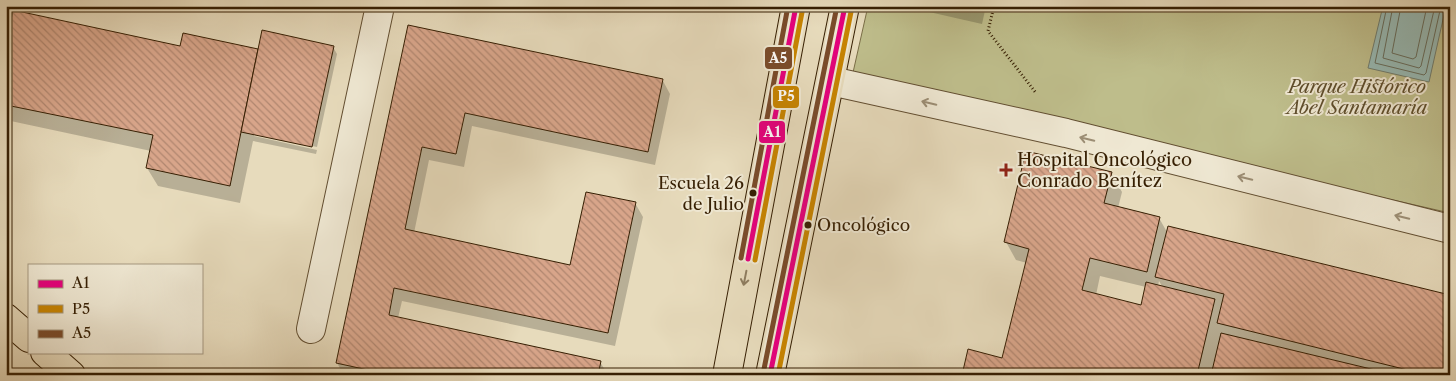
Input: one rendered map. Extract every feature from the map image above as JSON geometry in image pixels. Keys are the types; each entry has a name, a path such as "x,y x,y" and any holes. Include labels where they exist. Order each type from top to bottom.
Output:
{"main road":[{"path":"726,375 796,6"},
{"path":"770,375 845,6"},
{"path":"6,318 28,337"},
{"path":"47,354 71,375"}],"lane":[{"path":"311,329 380,6"},
{"path":"831,81 1066,133 1450,229"}],"path":[{"path":"994,6 988,32 1036,94"}],"green space":[{"name":"Parque Histórico Abel Santamaría","path":"868,6 1450,6 1450,213 852,77"}],"water":[{"path":"1383,6 1446,6 1429,82 1368,68"}],"building":[{"path":"13,10 180,46 183,33 258,49 230,186 146,168 153,135 6,105 6,45"},
{"path":"408,25 663,79 648,152 465,113 456,154 422,147 405,229 570,265 586,192 636,202 608,333 394,288 389,315 601,361 598,375 391,375 336,363"},
{"path":"262,30 334,46 312,147 241,132"},
{"path":"1026,151 1112,172 1104,203 1160,217 1147,272 1090,258 1082,290 1141,305 1146,282 1215,299 1197,375 962,375 968,349 1002,358 1029,249 1004,242"},
{"path":"1168,226 1450,295 1450,375 1428,375 1217,323 1224,294 1155,277"},
{"path":"1221,333 1396,375 1211,375"}],"transit line":[{"name":"A5","path":"741,258 788,6"},
{"name":"A1","path":"748,259 796,6"},
{"name":"A5","path":"763,374 837,6"},
{"name":"A1","path":"770,375 845,6"},
{"name":"P5","path":"755,260 803,7"},
{"name":"P5","path":"778,375 852,7"}],"place":[{"name":"Hospital Oncológico Conrado Benítez","path":"1006,170"},
{"name":"Escuela 26 de Julio","path":"753,193"},
{"name":"Oncológico","path":"808,225"}]}
